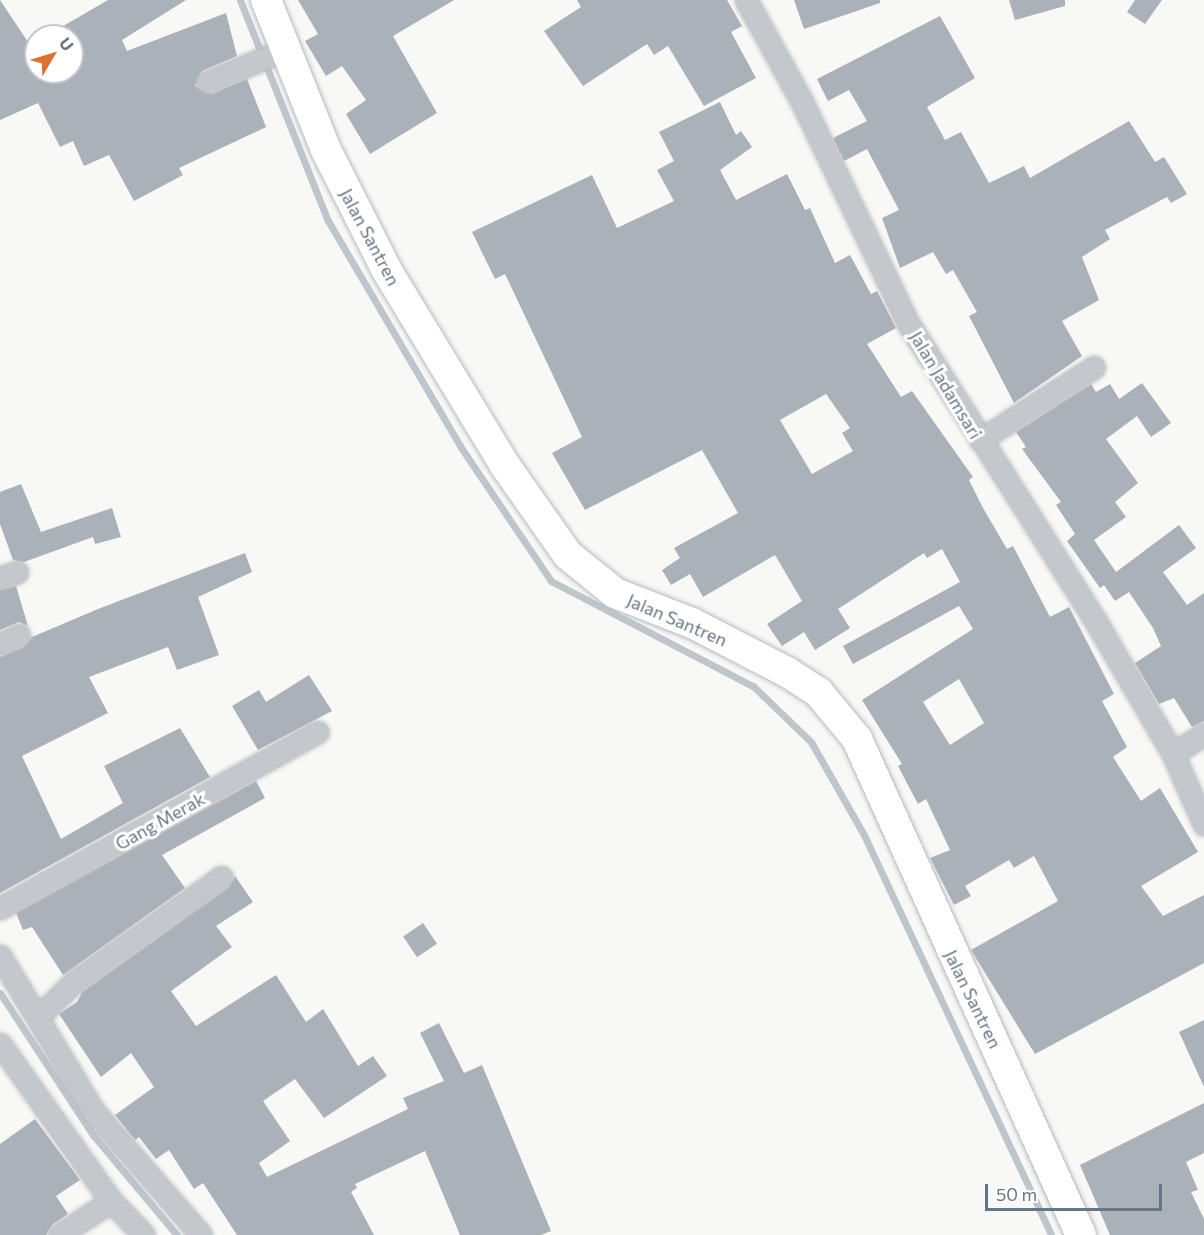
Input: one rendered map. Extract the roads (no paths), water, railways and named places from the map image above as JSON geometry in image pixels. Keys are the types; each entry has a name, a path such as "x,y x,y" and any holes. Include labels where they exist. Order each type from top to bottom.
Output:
{"street":[{"name":"Jalan Santren","path":"266,0 271,56 386,269 504,464 568,555 615,594 692,623 787,672 819,693 857,739 1081,1235"},
{"name":"Jalan Jadamsari","path":"746,0 802,102 908,323 1095,620 1173,754 1204,824"},
{"path":"207,82 271,56"},
{"path":"980,440 1094,367"},
{"name":"Gang Merak","path":"0,908 318,732"},
{"path":"1173,754 1204,734"},
{"path":"39,1016 74,982 222,877"},
{"path":"0,956 39,1016 101,1121 201,1235"},
{"path":"0,1044 111,1201 144,1235"},
{"path":"59,1235 111,1201"}],"waterway":[{"path":"240,0 327,219 460,446 551,581 753,686 811,742 864,835 1051,1235"},
{"path":"0,993 93,1135 177,1235"}]}
